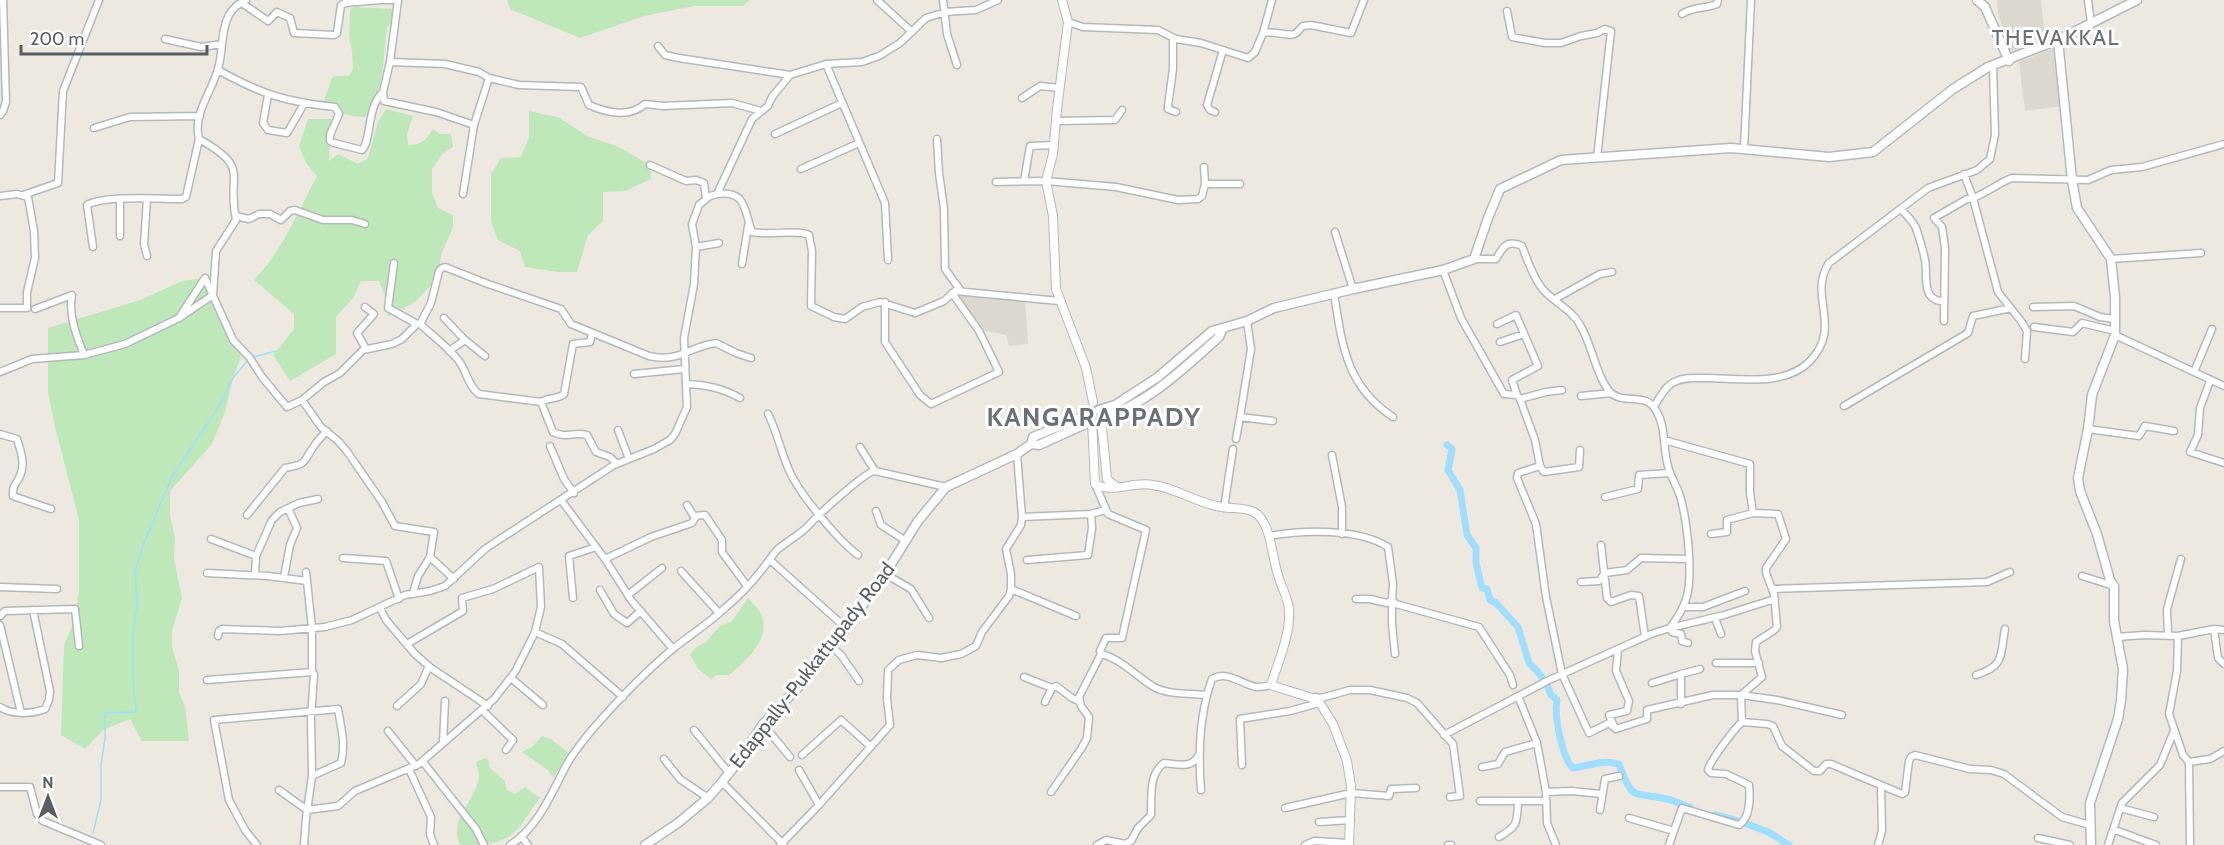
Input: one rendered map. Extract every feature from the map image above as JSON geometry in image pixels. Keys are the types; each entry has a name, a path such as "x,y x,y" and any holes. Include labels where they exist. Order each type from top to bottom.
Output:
{"main road":[{"path":"1977,0 1985,7 2009,61"},
{"path":"1474,259 1500,189 1561,160 1731,148 1830,157 1873,152 1953,89 1993,66 2058,40 2137,0"},
{"path":"2058,40 2072,180 2077,208 2111,259 2115,297 2115,333 2092,395 2088,429 2079,466 2080,491 2114,586 2115,621 2123,669 2118,719 2090,803 2091,845"},
{"name":"Edappally-Pukkattupady Road","path":"645,845 678,823 708,798 722,782 763,724 803,683 846,628 885,574 918,521 946,486 1017,454 1031,444 1040,445 1094,412 1122,412 1164,385 1219,337 1222,330 1274,308 1443,270 1474,259"}],"street":[{"path":"0,115 6,102 3,0"},
{"path":"0,196 23,195 58,183 63,91 99,0"},
{"path":"93,247 87,205 93,202 186,197 199,139 200,116 218,70 226,20 240,2 268,21 277,12 290,18 294,33 334,35 338,33 341,5 398,0 383,99 386,102 436,112 474,125"},
{"path":"877,0 912,32"},
{"path":"943,0 947,34 957,65"},
{"path":"658,46 666,55 679,58 790,75 826,64 862,62 879,56 900,43 926,18 945,12 976,10 998,0"},
{"path":"1062,0 1068,22 1054,145 1046,181 1053,216 1054,281 1059,301 1086,368 1107,479 1118,488"},
{"path":"1068,22 1083,27 1158,30 1173,38 1201,43 1248,58 1255,52 1263,33 1272,0"},
{"path":"1263,33 1275,31 1291,35 1296,34 1303,26 1311,25 1351,33 1364,0"},
{"path":"1682,14 1697,7 1713,6 1718,0"},
{"path":"1744,149 1752,0"},
{"path":"2088,0 2091,23"},
{"path":"1507,11 1512,37 1524,40 1561,43 1605,29 1611,31 1597,158"},
{"path":"1173,38 1173,69 1168,109 1176,112"},
{"path":"165,39 201,47 222,44"},
{"path":"1215,112 1207,105 1223,50"},
{"path":"390,62 445,64 519,85 581,87 589,105 611,111 631,113 645,104 663,106 732,103 761,111"},
{"path":"826,64 885,203 888,260"},
{"path":"1654,406 1668,385 1682,379 1767,379 1791,374 1807,364 1821,347 1826,325 1820,282 1823,271 1829,263 1928,188 1977,170 1990,159 1994,146 1993,66"},
{"path":"218,70 268,95 304,104 335,107 339,114 330,135 330,141 362,150 367,144 375,102 383,92"},
{"path":"717,194 744,132 752,119 768,106 772,97 790,75"},
{"path":"463,194 474,125 489,78"},
{"path":"1022,98 1040,86 1060,88"},
{"path":"268,95 263,123 268,130 287,133 304,104"},
{"path":"775,134 842,103"},
{"path":"1056,121 1115,120 1122,110"},
{"path":"94,128 130,117 200,116"},
{"path":"199,139 218,150 232,165 235,173 232,198 236,220 233,228 216,251 213,295"},
{"path":"937,139 944,209 945,269 961,291"},
{"path":"801,169 859,143"},
{"path":"1944,321 1945,248 1942,227 1934,218 1967,199 1986,194 2000,182 2012,178 2088,180 2111,170 2142,167 2224,144"},
{"path":"1024,181 1030,146 1054,145"},
{"path":"650,165 686,181 696,180 704,183 706,199"},
{"path":"996,182 1046,181 1116,187 1178,200 1198,199 1202,196 1205,184 1204,166"},
{"path":"1964,174 1973,198 1998,292 2027,331 2025,359"},
{"path":"1205,184 1240,184"},
{"path":"218,636 222,629 280,631 312,628 352,620 414,593 446,586 485,549 617,464 670,440 687,407 683,355 694,284 696,247 692,224 697,209 710,196 731,194 739,197 752,232 775,234 804,232 809,235 812,251 811,301 814,309 834,317 845,319 867,304 885,302 904,311 915,313 944,301 955,291 1059,301"},
{"path":"0,308 25,309 28,303 27,292 35,258 35,246 28,197 23,195"},
{"path":"147,199 144,244 147,256"},
{"path":"120,200 120,236"},
{"path":"1901,209 1916,226 1925,260 1929,296 1940,301"},
{"path":"236,216 249,219 259,214 270,214 281,220 290,211 295,210 323,220 352,220 365,224"},
{"path":"742,264 749,219"},
{"path":"1335,232 1353,289"},
{"path":"1474,259 1496,259 1508,243 1515,242 1522,246 1533,274 1542,288 1569,310 1580,325 1611,393"},
{"path":"696,247 719,243"},
{"path":"2111,259 2201,253"},
{"path":"394,262 388,308 418,324 449,351 460,362 468,381 479,394 541,402 546,399 560,398 564,394 573,344 590,342 592,333"},
{"path":"179,318 205,278 233,340 250,358 276,396 287,407 302,400 324,382 340,373 355,356 366,349 392,344 402,339 418,324 431,303 439,271 446,267 561,309 571,324 655,358 683,355 716,343 736,354 752,358"},
{"path":"1443,270 1461,318 1504,394 1519,397 1562,390"},
{"path":"1555,299 1600,274 1612,272"},
{"path":"885,302 885,342 920,395 932,404 999,372 979,331 952,293"},
{"path":"1334,294 1346,360 1361,387 1377,406 1393,417"},
{"path":"35,309 72,295 70,303 75,332 84,356"},
{"path":"0,372 32,359 84,356 125,344 179,318 213,295"},
{"path":"2033,307 2074,306 2100,317 2115,319"},
{"path":"365,307 374,314 357,333 366,349"},
{"path":"1844,406 1968,333 1973,316 2011,308"},
{"path":"1497,324 1516,315 1538,366 1512,380 1535,440 1540,466 1544,472 1579,467 1580,450"},
{"path":"444,318 465,340 485,356"},
{"path":"1236,439 1251,349 1247,321"},
{"path":"2034,327 2073,332 2082,323 2115,333 2224,386"},
{"path":"2194,372 2212,329"},
{"path":"1500,342 1524,334"},
{"path":"449,351 465,340"},
{"path":"633,374 684,369"},
{"path":"2210,381 2200,408 2198,435 2190,452 2224,463"},
{"path":"686,384 713,386 740,398"},
{"path":"1581,396 1611,393 1621,398 1646,400 1654,406 1664,424 1664,440 1670,473 1680,496 1684,517 1690,571 1688,595 1670,628"},
{"path":"302,400 321,427 346,450 382,502 395,526 434,532 430,557 418,576 414,593"},
{"path":"541,402 549,428 553,432 564,437 587,435 596,452 610,457 617,464"},
{"path":"1079,701 1106,638 1122,638 1146,530 1108,514 1105,510 1095,484 1094,412"},
{"path":"768,414 777,430 794,480 846,546 858,555"},
{"path":"1240,417 1274,421"},
{"path":"2088,429 2139,436 2145,426 2174,431"},
{"path":"618,430 629,459"},
{"path":"246,515 285,468 301,465 309,458 312,448 327,431"},
{"path":"0,434 17,440 24,462 20,478 13,486 13,496 51,508"},
{"path":"1664,440 1750,464 1753,513"},
{"path":"550,446 564,479 574,493"},
{"path":"860,447 875,471"},
{"path":"1224,508 1233,449"},
{"path":"722,782 782,844 890,726 887,699 888,670 899,660 917,655 941,658 961,654 976,646 982,632 1009,596 1011,589 1011,574 1006,549 1022,525 1017,454"},
{"path":"1332,456 1342,507 1342,534"},
{"path":"1540,466 1518,473 1517,478 1536,524 1546,597 1562,674 1589,733 1610,723 1616,729"},
{"path":"510,845 521,836 553,794 568,762 590,732 623,697 673,649 719,613 747,586 777,550 805,530 819,514 870,471 946,486"},
{"path":"1605,497 1638,489 1639,475 1670,473"},
{"path":"1095,484 1101,488 1118,488 1143,483 1157,485 1224,508 1241,508 1254,512 1262,519 1269,536 1277,573 1289,609 1287,630 1271,685"},
{"path":"255,575 256,556 272,520 288,508 318,499"},
{"path":"561,500 605,559 628,595 673,649"},
{"path":"605,559 651,537 692,523 694,516 687,505"},
{"path":"284,577 290,545 297,528 288,508"},
{"path":"1022,517 1091,514 1105,510"},
{"path":"876,511 881,525 906,541"},
{"path":"1711,534 1727,531 1727,520 1753,513 1778,514 1786,539 1766,568 1775,599 1777,627 1756,642 1755,651 1762,677 1741,695"},
{"path":"1027,560 1088,555 1092,528 1091,514"},
{"path":"694,516 705,515 722,540 722,552 747,586"},
{"path":"1269,536 1287,533 1342,534 1377,540 1388,548 1393,584 1392,624 1395,654"},
{"path":"212,539 256,556"},
{"path":"1601,545 1607,598 1611,602 1631,595 1639,596 1645,637"},
{"path":"573,598 569,556 596,547"},
{"path":"430,557 454,579"},
{"path":"343,558 386,561 399,599"},
{"path":"1581,582 1599,581 1605,573 1627,570 1641,558 1689,559"},
{"path":"2168,634 2167,609 2181,559"},
{"path":"770,560 846,628"},
{"path":"279,790 307,810 338,806 356,791 420,764 486,708 511,678 535,632 541,607 539,567 493,589 462,598 463,611 408,644"},
{"path":"628,595 662,568"},
{"path":"681,571 719,613"},
{"path":"304,845 312,776 311,711 314,674 312,672 312,628 306,572"},
{"path":"1772,589 1986,582 2010,572"},
{"path":"207,573 284,577 307,581"},
{"path":"885,574 911,589 929,618"},
{"path":"2082,576 2114,586"},
{"path":"0,587 57,589"},
{"path":"1011,589 1076,616"},
{"path":"600,590 614,614 627,623 641,611"},
{"path":"1683,607 1702,606 1745,591"},
{"path":"1356,599 1387,603 1392,600"},
{"path":"1444,735 1545,682 1645,637 1775,599"},
{"path":"1392,600 1396,604 1479,627 1510,675 1513,685"},
{"path":"380,608 386,620 429,666 486,708 513,740 506,750"},
{"path":"0,616 5,611 75,609 79,646"},
{"path":"0,707 4,710 38,712 45,709 49,700 50,691 33,610"},
{"path":"1715,618 1721,634"},
{"path":"0,625 21,712"},
{"path":"1670,628 1672,632 1681,634 1682,641 1688,643"},
{"path":"1976,675 1993,670 1999,661 2005,629"},
{"path":"2117,636 2168,634 2178,636 2214,629 2224,630"},
{"path":"2214,629 2218,658 2224,664"},
{"path":"535,632 562,644 623,697"},
{"path":"2178,636 2177,671 2169,714 2183,755 2189,762 2190,845"},
{"path":"831,646 841,655 859,681"},
{"path":"1616,729 1610,715 1628,711 1630,704 1616,671 1618,649"},
{"path":"1101,650 1155,687 1165,691 1206,695"},
{"path":"1716,663 1759,663"},
{"path":"397,706 421,684 429,666"},
{"path":"1652,683 1700,669"},
{"path":"207,680 312,672"},
{"path":"1681,674 1681,704"},
{"path":"1201,790 1199,755 1206,695 1212,680 1217,676 1233,677 1257,687 1271,685 1321,698 1350,690 1370,690 1407,698 1424,710 1453,744 1460,796 1450,797"},
{"path":"1024,677 1052,688 1056,686 1079,701 1089,717 1087,738 1051,792"},
{"path":"511,678 543,705"},
{"path":"1045,702 1052,688"},
{"path":"1303,695 1319,703 1333,724 1347,761 1351,793 1349,844 1314,841 1305,845"},
{"path":"1616,729 1647,719 1647,710 1713,696 1741,695 1777,700 1842,715"},
{"path":"1741,695 1742,722"},
{"path":"1518,696 1537,743 1546,792 1547,824 1556,845"},
{"path":"443,743 445,701"},
{"path":"1242,765 1240,719 1290,711 1319,703"},
{"path":"257,845 245,830 229,800 214,720 338,710 344,736 341,763 312,776"},
{"path":"802,755 840,720 871,747"},
{"path":"1669,845 1682,808 1739,825 1743,822 1749,804 1749,785 1726,774 1708,771 1708,766 1722,749 1731,732 1742,722 1773,726 1782,746 1814,771 1820,771 1826,764 1831,764 1898,794 1905,792 1909,761 1911,756 1915,755 1970,769 1991,770 2004,774 2062,817 2090,825"},
{"path":"763,724 790,757"},
{"path":"694,730 729,773"},
{"path":"388,731 476,829 484,845"},
{"path":"2108,845 2115,830 2120,808 2127,796 2160,765 2174,731"},
{"path":"1482,767 1498,764 1505,753 1537,743"},
{"path":"2189,762 2210,759 2224,751"},
{"path":"1097,845 1106,840 1125,844 1131,841 1138,828 1150,815 1151,785 1158,767 1164,763 1189,765 1196,761 1199,755"},
{"path":"664,759 680,779 708,798"},
{"path":"409,769 431,816 430,834 434,845"},
{"path":"799,770 819,805"},
{"path":"1600,810 1605,779 1619,776"},
{"path":"0,788 30,787 37,814 43,821 100,845"},
{"path":"1878,845 1882,831 1881,787"},
{"path":"1285,808 1351,793 1389,796 1391,789 1416,788"},
{"path":"1546,792 1571,791 1602,794"},
{"path":"1480,801 1545,801"},
{"path":"1499,837 1517,823 1518,802"},
{"path":"2120,808 2154,817"},
{"path":"1629,818 1674,831"},
{"path":"1319,822 1351,820"},
{"path":"2115,830 2156,845"},
{"path":"521,836 528,845"},
{"path":"2038,838 2070,845"}],"shaded area":[{"path":"1997,0 2041,0 2045,40 2010,51 1998,14"},
{"path":"2055,48 2062,106 2025,111 2019,62"},
{"path":"958,292 1025,298 1028,344 1009,346 1006,335 982,330 958,297"}],"green space":[{"path":"507,0 750,0 743,6 694,6 644,16 580,38 510,9"},
{"path":"355,7 393,9 393,17 387,28 382,76 375,100 366,117 336,111 324,100 333,76 349,76 353,69 349,36 350,9"},
{"path":"386,109 413,116 407,134 408,145 423,141 433,129 440,134 451,134 453,147 444,152 432,169 432,193 438,208 453,215 453,228 442,252 437,279 415,302 388,316 387,301 379,281 361,281 353,298 336,317 336,354 290,381 273,355 294,329 294,314 254,280 281,244 317,176 306,163 299,146 308,119 333,119 329,161 338,154 358,164 368,158 378,122"},
{"path":"529,111 558,117 587,136 617,146 650,165 651,179 625,191 603,192 603,221 588,235 577,272 558,272 525,267 520,251 498,240 491,222 491,174 501,158 521,157 529,137"},
{"path":"205,278 212,305 232,332 241,357 233,378 225,412 212,444 170,491 170,515 175,539 174,559 182,598 172,630 172,647 179,671 179,693 185,706 189,741 142,741 130,719 103,730 85,749 61,735 64,645 74,622 79,591 79,520 48,392 48,328 140,300 182,281"},
{"path":"748,598 762,616 764,625 759,642 749,657 729,675 717,675 711,679 698,669 690,655 720,626 732,621"},
{"path":"542,736 552,740 569,753 553,778 548,770 522,752 532,747"},
{"path":"485,758 489,761 489,767 505,781 507,790 515,794 525,787 540,798 521,825 508,837 485,844 460,845 457,835 460,818 477,785 479,776 476,762"}],"waterway":[{"path":"253,357 276,351"},
{"path":"93,833 101,800 105,713 136,712 133,679 133,639 137,603 135,572 143,545 172,477 218,408 233,378 247,361"},
{"path":"1447,445 1452,449 1448,470 1460,490 1467,535 1476,548 1476,563 1482,588 1487,589 1490,600 1496,603 1518,627 1529,663 1557,700 1560,736 1569,763 1573,768 1601,763 1619,764 1631,790 1641,795 1667,799 1690,807"},
{"path":"1715,815 1768,832 1789,845"}],"district":[{"name":"THEVAKKAL","path":"2056,37"},
{"name":"KANGARAPPADY","path":"1094,417"}]}
